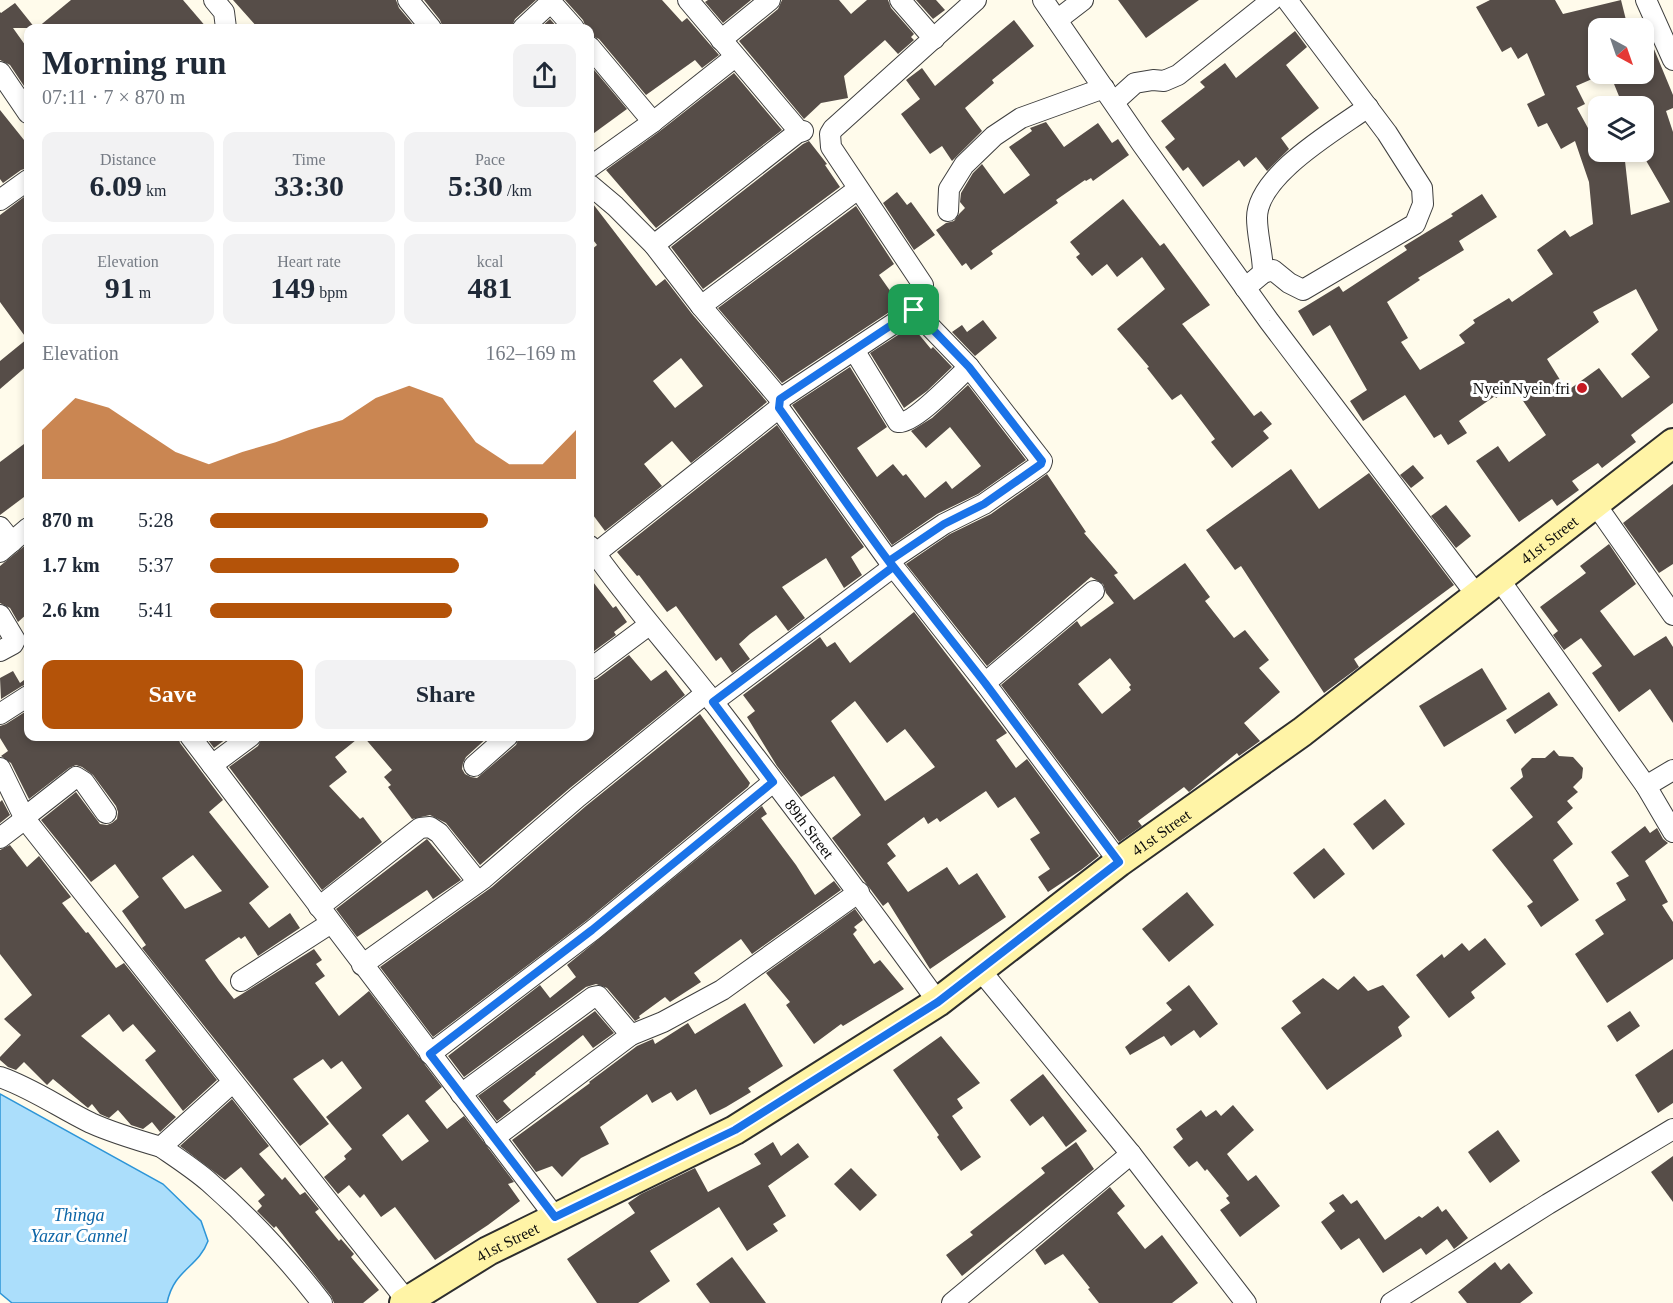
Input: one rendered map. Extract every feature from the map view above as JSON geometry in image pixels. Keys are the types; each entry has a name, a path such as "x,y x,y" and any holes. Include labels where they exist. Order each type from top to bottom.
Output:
{"main road":[{"name":"41st Street","path":"405,1302 489,1251 735,1130 938,1002 1119,862 1302,732 1673,443"}],"street":[{"path":"408,0 428,24"},
{"path":"721,40 770,0"},
{"path":"900,0 934,39"},
{"path":"594,548 780,404 914,310 922,285 831,147 830,134 976,0"},
{"path":"1043,0 1245,288 1646,786 1673,831"},
{"path":"1057,20 1083,0"},
{"path":"948,211 949,189 964,165 994,136 1021,118 1109,95 1135,83 1164,81 1178,75 1272,0"},
{"path":"1245,288 1263,273 1273,270 1289,283 1303,290 1415,224 1423,204 1422,188 1387,133 1287,0"},
{"path":"1646,0 1673,60"},
{"path":"527,24 550,1 570,24"},
{"path":"695,3 721,40 798,130 830,142"},
{"path":"594,52 653,122"},
{"path":"594,164 653,122 735,57"},
{"path":"0,72 24,107"},
{"path":"1263,273 1257,217 1262,196 1275,177 1368,107"},
{"path":"654,245 797,133 804,131"},
{"path":"0,200 24,183"},
{"path":"594,188 654,245 780,404 891,564 985,683 1119,862"},
{"path":"701,306 858,189"},
{"path":"362,965 478,882 709,697 944,524 984,504 1041,464 1041,458 969,367 914,310"},
{"path":"854,350 900,423 904,423 922,409 969,367"},
{"path":"1596,505 1673,615"},
{"path":"4,540 24,531"},
{"name":"89th Street","path":"594,553 859,892 938,1002"},
{"path":"985,683 1094,591"},
{"path":"0,615 15,640 13,644 0,651"},
{"path":"594,666 649,625"},
{"path":"0,714 24,699"},
{"path":"194,741 555,1217"},
{"path":"212,765 243,741"},
{"path":"474,766 502,741"},
{"path":"0,768 25,818 405,1302"},
{"path":"1646,786 1673,770"},
{"path":"0,838 76,777 84,782 106,813"},
{"path":"430,1054 592,930 773,782"},
{"path":"318,907 420,828 430,826 439,833 478,882"},
{"path":"494,1138 631,1035 663,1022 722,990 859,892"},
{"path":"241,981 331,923"},
{"path":"981,971 1131,1154 1246,1303"},
{"path":"461,1094 592,997 598,996 631,1035"},
{"path":"0,1077 19,1083 91,1122 124,1136 160,1147 208,1181 244,1215 302,1277 322,1303"},
{"path":"160,1147 232,1082"},
{"path":"1391,1303 1548,1204 1673,1129"},
{"path":"952,1303 1131,1154"}],"water":[{"name":"Thinga Yazar Cannel","path":"0,1094 163,1184 201,1221 208,1241 204,1250 175,1283 167,1303 12,1303 0,1293"}],"building":[{"path":"71,0 183,0 204,24 42,24"},
{"path":"233,0 396,0 399,8 413,24 254,24"},
{"path":"424,0 536,0 515,19 513,24 442,24"},
{"path":"565,0 662,0 682,22 687,18 719,55 702,68 695,60 646,95 599,39 594,37 594,24 584,24"},
{"path":"708,0 751,0 723,23 705,2"},
{"path":"782,0 839,0 851,14 867,0 888,0 891,8 914,34 911,37 914,40 898,54 885,40 844,76 848,98 821,103 804,119 739,41 778,9"},
{"path":"916,0 936,0 945,10 933,19"},
{"path":"1118,0 1199,0 1146,38"},
{"path":"1490,0 1555,0 1563,14 1621,0 1626,18 1588,18 1588,81 1576,86 1585,104 1577,108 1588,128 1588,162 1625,162 1631,215 1670,202 1647,162 1654,162 1654,96 1619,96 1614,84 1654,84 1654,49 1673,95 1673,108 1666,111 1673,132 1673,403 1631,435 1636,442 1602,468 1598,463 1572,481 1579,490 1557,506 1552,499 1519,522 1476,461 1498,446 1509,462 1546,435 1513,386 1459,421 1467,433 1448,445 1441,434 1434,438 1405,395 1363,421 1350,401 1367,390 1330,325 1313,336 1298,311 1339,286 1343,292 1407,250 1404,246 1453,216 1451,214 1482,194 1497,217 1459,241 1464,250 1418,278 1420,280 1387,302 1408,338 1401,342 1420,370 1465,343 1459,335 1475,323 1473,320 1509,298 1512,302 1553,274 1537,250 1565,230 1570,237 1593,224 1589,182 1575,141 1561,149 1547,123 1538,127 1527,104 1545,95 1527,53 1518,59 1511,47 1502,52 1476,7","holes":["1636,289 1658,330 1631,354 1650,377 1622,398 1599,368 1567,391 1547,359 1599,322 1593,312"]},
{"path":"15,3 32,24 24,24 24,28 13,28 24,43 24,86 10,65 0,60 1,13"},
{"path":"550,19 554,24 544,24"},
{"path":"1014,20 1034,46 992,80 994,83 965,108 982,131 952,161 942,146 930,154 901,114 920,99 906,80 922,68 935,86"},
{"path":"1295,31 1307,47 1286,65 1319,108 1281,138 1289,149 1267,171 1256,157 1244,167 1239,160 1203,187 1188,167 1183,171 1165,147 1175,139 1161,121 1205,87 1200,82 1225,63 1236,78"},
{"path":"594,70 627,109 594,133"},
{"path":"734,73 782,130 656,228 606,170"},
{"path":"0,110 24,140 24,169 3,183 0,179"},
{"path":"1046,122 1064,147 1098,123 1112,143 1118,139 1129,155 1093,181 1091,178 1085,180 1056,200 1058,203 991,251 993,254 971,270 966,263 962,266 936,230 954,221 965,208 960,202 961,193 973,173 982,164 1004,194 1030,175 1009,147 1032,131 1030,128"},
{"path":"809,141 827,164 825,165 840,187 703,289 671,247"},
{"path":"897,192 907,205 911,202 935,235 914,250 883,203"},
{"path":"24,197 24,335 0,302 0,215"},
{"path":"1123,199 1160,246 1164,243 1210,305 1182,324 1254,416 1261,411 1272,424 1263,431 1269,438 1232,468 1211,442 1215,439 1181,394 1172,400 1147,368 1149,367 1117,329 1165,289 1142,257 1117,277 1107,264 1092,276 1076,257 1080,254 1070,242"},
{"path":"594,205 656,286 665,279 767,402 691,463 672,441 644,464 662,486 605,531 594,516 594,248 597,245 594,241","holes":["681,358 703,386 675,408 653,381"]},
{"path":"856,206 894,264 879,275 900,305 782,383 718,308"},
{"path":"983,320 997,338 975,356 952,332 962,325 967,332"},
{"path":"912,326 931,349 933,347 952,367 927,391 904,408 870,353"},
{"path":"24,341 24,368 0,389 0,361"},
{"path":"850,367 887,427 857,448 877,477 893,464 903,476 906,474 925,498 946,481 952,489 981,466 950,427 926,448 911,431 932,418 968,385 1026,460 978,494 937,514 892,545 792,405"},
{"path":"777,425 864,547 851,557 862,575 844,588 826,558 782,587 805,618 788,631 776,615 750,634 739,644 750,659 732,673 721,657 716,661 676,606 667,612 639,575 637,576 617,552"},
{"path":"24,444 24,497 0,515 0,462"},
{"path":"1413,465 1424,478 1411,488 1400,475"},
{"path":"1291,469 1319,509 1369,473 1454,585 1354,659 1359,667 1324,693 1241,566 1235,570 1206,530"},
{"path":"1047,474 1086,532 1084,533 1118,573 1114,575 1134,600 1185,563 1210,597 1205,601 1234,638 1245,630 1269,660 1259,668 1280,692 1244,723 1260,741 1239,756 1237,753 1189,792 1184,787 1138,821 1142,826 1119,842 1001,685 1077,621 1081,627 1114,603 1106,593 1103,584 1091,577 987,666 906,564 950,534 991,514","holes":["1110,658 1131,685 1129,687 1131,690 1102,714 1078,684"]},
{"path":"1673,484 1673,564 1659,573 1623,523"},
{"path":"1446,505 1471,536 1456,548 1431,516"},
{"path":"1609,544 1636,584 1600,611 1634,656 1666,636 1673,647 1673,723 1650,689 1619,712 1592,673 1602,666 1581,638 1564,650 1553,635 1558,631 1540,607 1586,573 1580,566"},
{"path":"24,546 24,617 18,622 10,608 0,603 0,566"},
{"path":"594,583 613,608 616,606 627,622 614,632 616,635 594,651"},
{"path":"914,612 1007,733 996,740 1016,768 1027,759 1099,856 1048,892 1038,877 1050,869 1030,839 1040,833 1015,797 998,808 986,791 940,822 937,818 928,824 924,817 887,844 896,856 887,863 908,892 947,867 959,885 977,873 1006,917 930,969 888,902 883,906 832,838 861,815 834,776 801,797 777,766 747,717 755,711 743,695 820,637 827,647 835,642 850,663","holes":["855,701 887,743 905,729 935,767 885,801 831,721"]},
{"path":"629,655 651,681 666,670 685,695 570,788 480,865 446,823 430,815 412,819 388,787 391,785 384,777 392,770 367,741 484,741 466,757 463,763 462,769 465,774 477,778 518,741 594,741 594,680"},
{"path":"1482,668 1507,709 1444,747 1419,706"},
{"path":"13,671 20,683 24,680 24,685 1,699 0,678"},
{"path":"1549,692 1558,705 1515,734 1506,720"},
{"path":"24,713 24,741 179,741 223,800 209,812 269,887 249,903 269,928 290,913 300,928 258,956 245,936 241,939 239,937 205,960 219,980 234,999 314,949 322,960 316,964 325,976 315,983 339,1016 369,991 442,1087 425,1101 447,1129 464,1116 514,1182 508,1184 520,1201 435,1260 395,1207 381,1217 364,1194 360,1198 349,1185 338,1194 324,1177 346,1159 344,1156 352,1149 326,1117 362,1088 342,1061 331,1069 323,1059 293,1079 329,1124 300,1146 142,948 146,945 122,911 139,897 115,864 91,882 41,820 76,792 100,824 107,825 117,819 116,806 93,775 76,765 29,799 11,763 1,756 8,751 0,738 0,726","holes":["193,855 222,891 185,909 162,878","408,1114 429,1141 402,1161 382,1135"]},
{"path":"700,714 750,783 748,787 586,921 433,1037 380,967 492,887 586,806"},
{"path":"209,741 223,741 214,748"},
{"path":"260,741 355,741 335,757 347,772 329,786 360,819 363,817 382,842 322,890 229,767 258,746"},
{"path":"1554,750 1559,756 1573,757 1583,768 1582,778 1573,787 1578,792 1567,801 1573,808 1557,822 1573,844 1553,860 1579,900 1541,927 1527,906 1533,902 1492,850 1533,817 1510,788 1523,777 1521,769 1532,758 1545,758"},
{"path":"1385,799 1405,824 1373,850 1353,824"},
{"path":"2,800 10,815 0,823 0,802"},
{"path":"762,806 767,814 761,818 815,895 834,881 841,890 752,954 741,939 694,973 701,982 670,1002 665,997 635,1021 607,988 596,984 586,987 464,1077 448,1056 540,985 550,998 576,977 567,965"},
{"path":"1645,826 1650,833 1657,828 1668,843 1645,861 1668,902 1662,905 1673,922 1673,959 1607,1003 1575,954 1604,934 1595,920 1626,900 1616,883 1629,876 1611,852"},
{"path":"427,839 461,880 433,899 427,890 357,937 336,909"},
{"path":"10,845 27,867 39,856 71,897 62,903 116,968 124,963 217,1080 183,1111 145,1060 156,1051 133,1024 123,1032 109,1014 81,1036 176,1117 160,1132 152,1122 143,1129 131,1125 118,1110 109,1118 100,1114 92,1104 88,1108 53,1079 47,1085 24,1062 16,1070 0,1060 0,1057 21,1035 4,1019 32,995 0,954 0,850"},
{"path":"1324,848 1345,874 1314,899 1293,873"},
{"path":"1187,892 1214,925 1169,962 1142,929"},
{"path":"855,909 863,920 854,927 857,930 853,934 874,964 880,960 904,989 843,1026 841,1024 814,1044 786,1005 790,1002 766,973"},
{"path":"1485,938 1506,964 1471,992 1475,998 1449,1018 1416,975 1442,954 1444,958 1462,943 1469,951"},
{"path":"1354,976 1368,991 1383,985 1410,1017 1398,1027 1402,1036 1327,1090 1281,1028 1301,1013 1292,1001 1323,978 1338,990"},
{"path":"1189,985 1218,1024 1200,1038 1194,1030 1171,1046 1164,1036 1130,1055 1125,1047 1172,1010 1166,1003"},
{"path":"745,1003 783,1066 748,1088 751,1092 726,1107 710,1115 696,1089 677,1101 671,1092 652,1103 647,1094 600,1127 609,1144 581,1158 562,1177 552,1166 536,1172 512,1140 637,1046 653,1039 655,1044 688,1023 695,1034"},
{"path":"595,1011 614,1033 593,1048 583,1035 503,1101 511,1110 497,1121 478,1096"},
{"path":"1630,1011 1640,1026 1617,1042 1607,1026"},
{"path":"941,1036 980,1083 957,1099 963,1108 952,1116 981,1157 961,1171 937,1137 939,1135 893,1070"},
{"path":"1673,1049 1673,1103 1658,1113 1635,1075"},
{"path":"1043,1074 1087,1131 1066,1147 1043,1116 1030,1126 1010,1100"},
{"path":"232,1099 269,1146 259,1154 282,1180 285,1177 300,1195 305,1192 319,1209 315,1212 339,1241 341,1239 354,1254 351,1257 379,1290 363,1303 334,1303 331,1296 276,1226 274,1228 257,1211 262,1206 258,1201 265,1195 241,1167 225,1180 180,1146"},
{"path":"1233,1105 1254,1130 1227,1154 1248,1181 1256,1175 1280,1206 1240,1237 1220,1210 1230,1203 1226,1198 1229,1196 1207,1169 1205,1171 1197,1161 1189,1167 1173,1147 1183,1139 1176,1129 1201,1110 1206,1117 1216,1110 1221,1116"},
{"path":"1498,1130 1520,1161 1490,1183 1468,1152"},
{"path":"773,1142 781,1156 798,1143 809,1157 768,1186 786,1216 773,1224 778,1231 747,1251 719,1207 650,1251 670,1281 638,1303 597,1303 567,1259 635,1213 628,1203 641,1194 695,1168 708,1192 761,1164 754,1154"},
{"path":"1076,1142 1094,1169 962,1276 946,1255 973,1235 970,1232 1045,1173 1041,1168"},
{"path":"1673,1156 1673,1202 1651,1172"},
{"path":"851,1168 877,1195 860,1211 834,1184"},
{"path":"1110,1187 1125,1206 1117,1213 1145,1249 1162,1235 1198,1283 1172,1303 1099,1303 1063,1254 1045,1265 1035,1250"},
{"path":"1343,1194 1351,1204 1357,1200 1385,1240 1419,1216 1422,1218 1438,1206 1442,1212 1446,1209 1468,1238 1454,1249 1447,1239 1426,1255 1421,1248 1383,1273 1359,1238 1341,1250 1321,1222 1335,1211 1329,1203"},
{"path":"732,1257 766,1303 710,1303 696,1284"},
{"path":"1495,1262 1501,1270 1509,1263 1533,1293 1520,1303 1467,1303 1458,1292"}],"place":[{"name":"NyeinNyein fri","path":"1582,388"}],"route":[{"path":"914,310 969,367 1042,461 1009,488 957,519 944,524 889,561 985,683 1119,862 938,1002 735,1130 555,1217 430,1054 592,930 773,782 713,702 893,567 779,408 780,399 914,310"}]}
